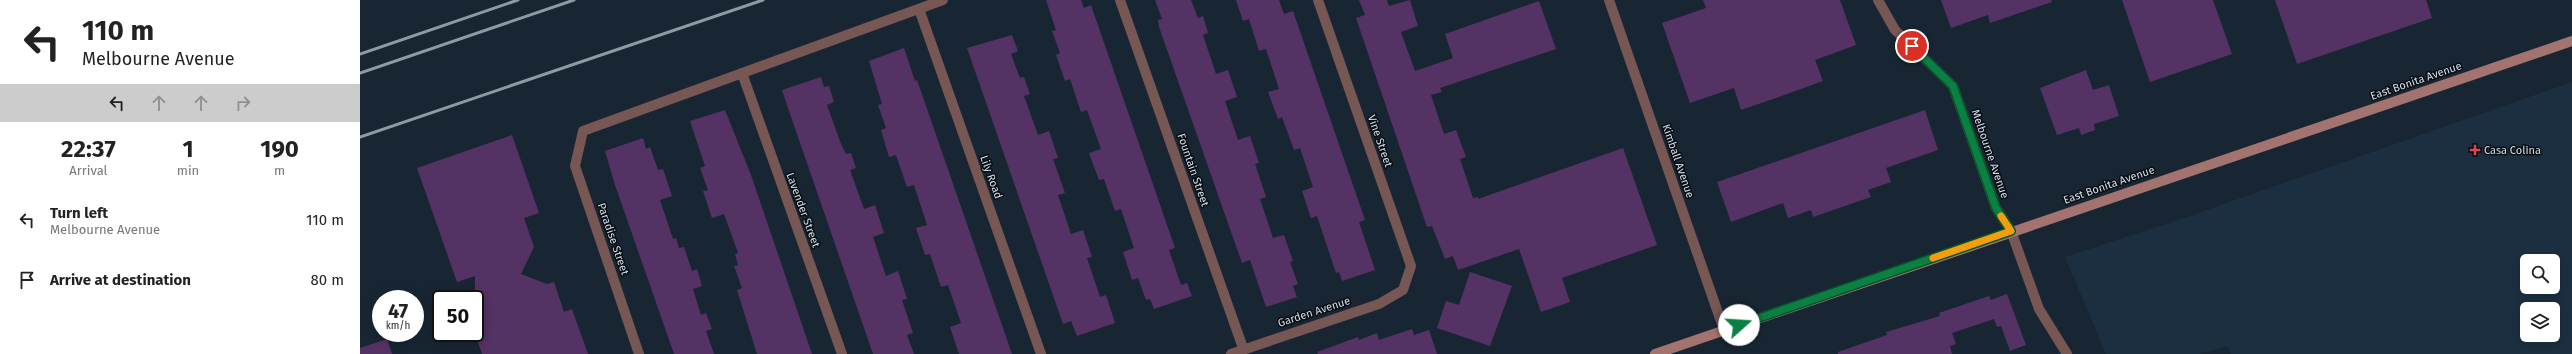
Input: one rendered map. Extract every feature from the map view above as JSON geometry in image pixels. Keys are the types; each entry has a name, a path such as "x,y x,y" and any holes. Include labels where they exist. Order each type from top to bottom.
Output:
{"main road":[{"name":"East Bonita Avenue","path":"1654,354 2572,40"}],"street":[{"path":"742,73 943,0"},
{"name":"Fountain Street","path":"1120,0 1243,348"},
{"name":"Vine Street","path":"1318,0 1410,266 1403,290"},
{"name":"Kimball Avenue","path":"1609,0 1724,330"},
{"name":"Melbourne Avenue","path":"1878,0 1895,30 1953,86 1996,208 2011,231 2039,309 2067,354"},
{"name":"Lily Road","path":"918,9 1042,354"},
{"name":"Paradise Street","path":"638,354 575,166 582,131 742,73"},
{"name":"Lavender Street","path":"742,73 842,354"},
{"name":"Garden Avenue","path":"1231,354 1243,348 1379,304 1403,290"}],"shaded area":[{"name":"Casa Colina","path":"2572,82 2572,354 2231,354 2228,346 2199,354 2106,354 2065,257 2184,218"}],"building":[{"path":"1046,0 1081,0 1084,8 1091,5 1175,248 1169,250 1181,285 1187,283 1192,296 1154,309 1150,299 1146,300 1138,278 1132,280 1123,252 1134,248 1121,209 1115,211 1104,179 1099,180 1089,153 1101,149 1087,110 1081,112 1070,79 1065,81 1056,55 1060,53 1052,31 1056,30"},
{"path":"1155,0 1191,0 1198,18 1203,16 1208,33 1203,35 1216,74 1228,70 1237,97 1225,101 1238,140 1250,136 1259,163 1255,164 1266,197 1260,199 1273,238 1284,235 1293,261 1290,262 1298,284 1293,286 1297,297 1266,307 1250,260 1242,263 1159,27 1158,20 1162,19"},
{"path":"1236,0 1279,0 1284,14 1293,11 1365,220 1359,222 1375,270 1342,281 1339,272 1336,273 1317,216 1311,218 1302,191 1313,187 1300,148 1294,150 1282,117 1278,119 1268,92 1279,89 1266,49 1259,51 1249,19 1243,21"},
{"path":"1359,0 1387,0 1389,6 1410,0 1418,26 1401,32 1415,71 1453,58 1445,34 1539,1 1556,49 1440,88 1442,92 1431,95 1444,134 1456,130 1466,157 1460,159 1473,198 1478,197 1478,199 1623,148 1657,245 1562,278 1570,302 1541,312 1519,249 1458,270 1453,256 1445,259 1432,226 1427,227 1356,18 1365,15"},
{"path":"1703,0 1840,0 1856,45 1815,60 1823,81 1770,100 1741,110 1734,88 1690,103 1662,23 1706,8"},
{"path":"1941,0 2051,0 2052,2 1990,23 1988,15 1951,28"},
{"path":"2122,0 2213,0 2232,54 2150,82"},
{"path":"2275,0 2426,0 2432,18 2297,64"},
{"path":"1012,35 1018,51 1011,54 1020,78 1024,77 1030,94 1024,96 1038,135 1049,131 1058,158 1053,159 1065,193 1058,195 1071,234 1083,230 1092,257 1087,258 1100,297 1106,295 1115,323 1077,336 1071,321 1063,324 967,48"},
{"path":"904,48 915,81 917,80 1012,354 959,354 950,327 961,323 948,285 941,287 930,254 925,255 916,228 927,225 914,185 907,187 896,155 889,157 881,130 886,128 878,105 882,104 869,61"},
{"path":"2086,70 2093,90 2109,85 2119,116 2094,124 2095,130 2081,135 2079,128 2057,135 2040,88"},
{"path":"821,77 824,87 829,86 834,102 827,105 841,144 846,154 851,153 856,168 850,170 864,209 875,205 884,233 873,237 886,276 898,271 907,299 902,300 913,333 907,335 914,354 873,354 789,111 782,90"},
{"path":"725,110 751,175 812,354 757,354 737,290 742,288 734,266 738,265 735,254 738,253 724,214 712,218 703,191 708,190 700,168 705,166 690,121"},
{"path":"1925,110 1938,150 1886,168 1891,182 1868,190 1871,197 1813,217 1811,210 1788,218 1783,203 1731,222 1717,182"},
{"path":"512,135 539,213 524,218 534,247 521,274 547,284 554,282 564,312 572,309 588,354 482,354 478,342 484,342 484,290 475,290 475,276 457,282 417,168"},
{"path":"643,138 646,149 650,147 658,170 663,169 672,196 660,200 673,239 676,238 679,248 684,247 692,271 697,269 702,286 693,289 701,315 706,313 712,329 706,331 714,354 674,354 615,185 605,151"},
{"path":"1470,272 1512,286 1490,346 1437,328 1446,301 1459,305"},
{"path":"2007,294 2026,345 2010,351 2001,326 1997,327 1994,319 1952,333 1956,344 1950,346 1952,354 1838,354 1838,352 1887,335 1886,332 1940,316 1939,313 1989,296 1991,300"},
{"path":"1412,329 1414,335 1429,330 1437,354 1318,354 1317,352 1358,337 1359,340 1377,333 1379,340"},
{"path":"378,342 388,342 392,354 360,354 360,348"}],"railway":[{"path":"360,54 518,0"},
{"path":"360,73 574,0"},
{"path":"360,137 763,0"}],"slow traffic":[{"path":"1933,258 2011,231 2001,216"}],"place":[{"name":"Casa Colina","path":"2475,150"}],"route":[{"path":"1739,325 2011,231 1996,208 1953,86 1912,46"}]}
